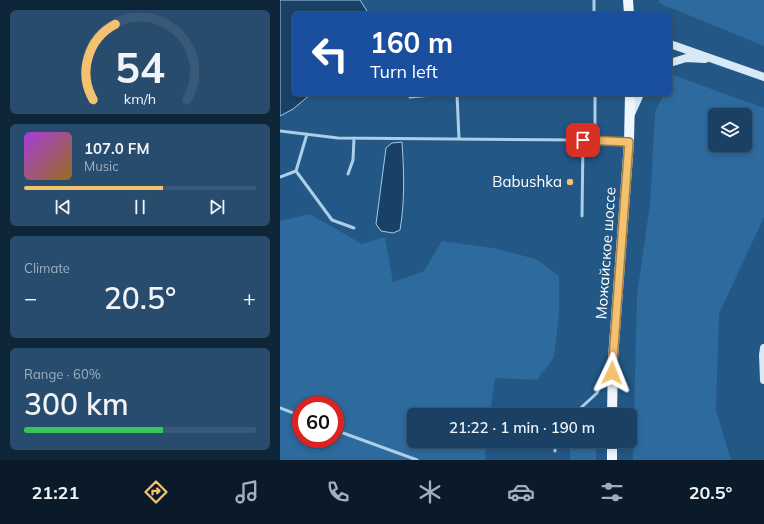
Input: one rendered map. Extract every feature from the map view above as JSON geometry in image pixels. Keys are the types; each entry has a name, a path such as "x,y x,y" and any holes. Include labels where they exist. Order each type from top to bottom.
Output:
{"main road":[{"path":"628,0 629,12"},
{"path":"672,45 764,77"},
{"path":"672,62 686,58 712,59"},
{"name":"Можайское шоссе","path":"612,408 612,358 629,142 630,96"},
{"path":"630,117 639,96"},
{"path":"764,348 762,355 764,380"},
{"path":"612,448 612,460"}],"lane":[{"path":"594,0 594,12"},
{"path":"410,97 421,96"},
{"path":"457,96 459,139"},
{"path":"595,96 595,141"},
{"path":"280,131 338,138 583,140 629,142"},
{"path":"296,171 307,134"},
{"path":"348,174 353,160 354,138"},
{"path":"582,216 583,140"},
{"path":"280,176 296,171"},
{"path":"296,171 332,220 354,228"},
{"path":"581,408 597,393 612,358"},
{"path":"280,408 292,413"},
{"path":"344,433 417,460"}],"shaded area":[{"path":"280,0 360,0 367,12 292,12 292,96 309,96 293,109 280,116"},
{"path":"659,0 764,0 764,46 659,3"},
{"path":"673,75 764,108 764,217 719,314 716,410 731,460 633,460 633,448 637,448 637,408 634,408 637,295 650,204 655,112 663,96 672,96"},
{"path":"402,142 404,186 400,230 393,233 381,231 376,224 386,148 392,143"},
{"path":"310,214 362,244 385,237 393,282 424,271 442,241 493,248 536,259 559,276 559,313 554,357 537,380 495,378 491,408 407,408 407,448 486,448 485,460 280,460 280,221"},
{"path":"570,448 596,448 596,460 570,460"}],"place":[{"name":"Babushka","path":"570,182"}],"route":[{"path":"583,140 629,142 612,373"}]}
